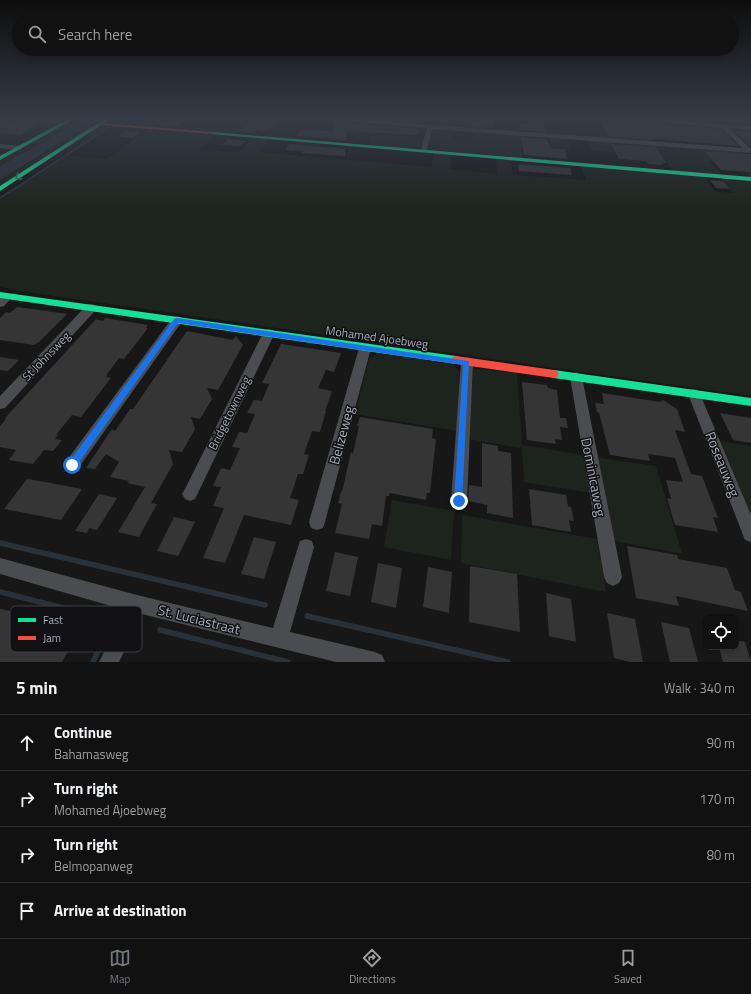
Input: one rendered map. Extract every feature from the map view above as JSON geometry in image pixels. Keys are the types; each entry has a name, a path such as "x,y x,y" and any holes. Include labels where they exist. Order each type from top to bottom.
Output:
{"street":[{"path":"0,158 18,149"},
{"path":"0,189 62,149"},
{"path":"410,149 751,179"},
{"path":"721,149 749,151"},
{"path":"0,304 4,296"},
{"name":"Mohamed Ajoebweg","path":"4,296 751,402"},
{"name":"St Johnsweg","path":"0,404 91,308"},
{"path":"72,465 177,320"},
{"name":"Bridgetownweg","path":"190,494 269,333"},
{"name":"Belizeweg","path":"318,522 365,348"},
{"path":"459,501 467,362"},
{"name":"Dominicaweg","path":"576,377 613,577"},
{"name":"Roseauweg","path":"694,394 751,534"},
{"path":"279,639 306,547"},
{"name":"St. Luciastraat","path":"0,566 138,604 375,662"},
{"path":"109,662 114,652"}],"shaded area":[{"path":"21,149 30,149 0,166 0,160"},
{"path":"30,149 50,149 0,180 0,166"},
{"path":"51,149 58,149 0,186 0,180"},
{"path":"121,149 200,149 199,150 239,152 242,149 261,149 258,152 431,167 434,153 452,154 450,169 497,174 496,159 511,160 513,175 586,180 581,165 703,175 715,191 733,193 720,177 751,180 751,396 12,290 0,286 0,200 67,155 107,159"},
{"path":"430,149 522,149 523,158"},
{"path":"591,149 613,149 615,152 592,151"},
{"path":"635,149 696,149 737,152 751,164 751,178 735,162 709,161 722,175 673,171 663,157 639,155"},
{"path":"378,353 454,365 461,374 458,431 355,414 369,359"},
{"path":"470,368 517,373 522,445 584,455 591,493 524,482 522,448 467,439"},
{"path":"719,441 751,446 751,516"},
{"path":"594,457 656,466 682,554 610,540"},
{"path":"392,500 454,511 451,560 384,547"},
{"path":"462,515 597,539 606,592 461,563"}],"building":[{"path":"345,149 345,156 302,153 303,151 286,150"},
{"path":"523,149 565,149 567,159 524,155"},
{"path":"614,149 657,149 666,163 662,163 663,165 648,164 646,161 619,159"},
{"path":"704,151 751,154 751,172 721,170"},
{"path":"518,164 570,168 572,175 519,171"},
{"path":"710,180 723,181 730,189 716,188"},
{"path":"17,307 67,314 39,342 34,345 0,340 0,318 6,312 10,313"},
{"path":"105,318 148,325 146,328 148,328 124,359 119,358 107,374 106,377 111,378 81,417 72,415 56,435 58,435 55,439 62,440 53,451 44,450 33,464 9,460 16,450 0,447 0,426 6,419 5,418 96,319 103,321"},
{"path":"187,331 233,340 236,336 243,345 218,390 207,388 212,399 200,419 191,417 195,429 182,452 169,450 173,464 151,503 157,504 139,537 118,532 145,487 127,483 129,481 110,477 119,462 106,454 95,469 86,468 112,429 115,431 130,409 133,409"},
{"path":"281,344 341,353 334,372 326,370 318,388 332,391 320,432 312,431 304,454 309,455 303,474 298,474 290,498 299,500 291,525 244,515 225,563 203,558 224,508 213,506 221,487 213,486 221,468 230,470 240,448 232,447 239,432 247,433 255,414 247,413 254,400 262,401 269,384 262,383"},
{"path":"0,357 19,360 8,371 0,370"},
{"path":"522,382 547,385 548,388 557,390 560,418 566,418 568,428 560,427 562,440 555,439 556,444 527,440"},
{"path":"602,393 660,402 663,400 677,409 685,432 675,430 691,474 702,476 718,518 713,517 718,532 675,525 667,498 671,499 666,480 683,482 675,458 648,454 650,461 610,455 595,403 604,404"},
{"path":"720,413 751,418 751,443 733,440"},
{"path":"360,417 433,429 432,438 436,439 430,493 427,493 426,500 390,493 389,496 386,496 382,526 372,524 369,539 335,533 342,504 338,503 351,452 353,453 359,426 357,426"},
{"path":"482,443 498,446 498,451 511,453 513,518 487,513 487,505 468,501 469,485 482,487"},
{"path":"27,479 82,489 61,520 4,509"},
{"path":"529,489 566,495 568,506 571,507 574,521 569,520 571,532 532,525"},
{"path":"99,494 117,498 97,530 89,528 87,533 75,531"},
{"path":"174,517 195,522 178,556 157,551"},
{"path":"254,537 276,542 264,579 241,574"},
{"path":"627,546 677,555 678,559 727,568 735,590 741,592 748,611 676,596 679,606 636,598"},
{"path":"335,552 358,557 350,596 326,591"},
{"path":"378,563 402,568 396,608 371,602"},
{"path":"470,566 517,574 520,632 469,622"},
{"path":"428,567 452,572 449,613 423,607"},
{"path":"546,593 571,599 576,642 549,636"},
{"path":"0,609 10,611 10,652 68,652 62,662 0,662"},
{"path":"607,613 635,619 643,662 630,662 614,658"},
{"path":"661,622 689,628 698,662 670,662"},
{"path":"739,641 745,642 751,662 723,662 720,650 739,650"}],"waterway":[{"path":"25,182 76,149"},
{"path":"0,198 27,181"},
{"path":"0,543 265,605"},
{"path":"0,592 55,606"},
{"path":"307,616 508,662"},
{"path":"160,630 288,662"},
{"path":"93,662 98,652"}],"traffic: fast":[{"path":"0,158 17,149"},
{"path":"0,189 62,149"},
{"path":"398,149 751,179"},
{"path":"0,295 456,360"},
{"path":"554,374 751,402"}],"traffic: jam":[{"path":"456,360 554,374"}],"route":[{"path":"72,465 177,320 467,362 459,501"}]}
